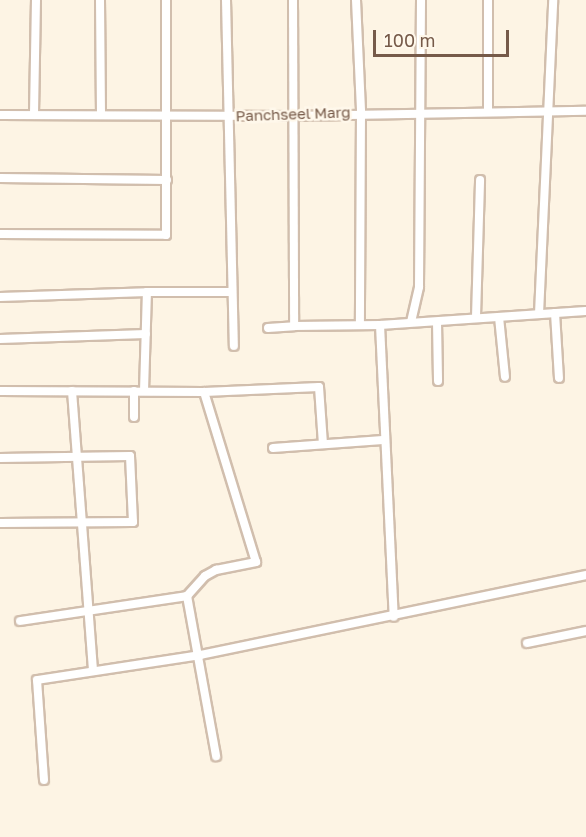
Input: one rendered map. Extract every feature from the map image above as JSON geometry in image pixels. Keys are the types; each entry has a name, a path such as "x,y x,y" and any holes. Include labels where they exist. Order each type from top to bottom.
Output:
{"street":[{"path":"34,114 36,0"},
{"path":"100,0 101,113"},
{"path":"0,234 166,235 166,0"},
{"path":"226,0 234,346"},
{"path":"293,0 294,326"},
{"path":"356,0 361,112 360,324"},
{"path":"411,322 419,287 421,0"},
{"path":"488,0 488,111"},
{"path":"539,314 551,111 553,0"},
{"name":"Panchseel Marg","path":"0,115 101,113 292,116 361,112 421,114 586,111"},
{"path":"0,178 166,180"},
{"path":"476,318 480,180"},
{"path":"0,297 147,292 231,292"},
{"path":"144,391 147,292"},
{"path":"267,328 437,322 586,311"},
{"path":"555,313 560,378"},
{"path":"499,317 505,377"},
{"path":"437,322 438,381"},
{"path":"380,325 383,440 394,617"},
{"path":"0,339 146,334"},
{"path":"0,391 204,392 319,387 323,444"},
{"path":"72,391 93,669"},
{"path":"134,391 134,417"},
{"path":"20,621 187,596 216,570 256,562 204,392"},
{"path":"273,448 383,440"},
{"path":"0,458 77,455 130,456 133,522 0,523"},
{"path":"44,780 37,680 93,669 198,656 394,617 586,575"},
{"path":"187,596 216,756"},
{"path":"527,643 586,631"}]}
